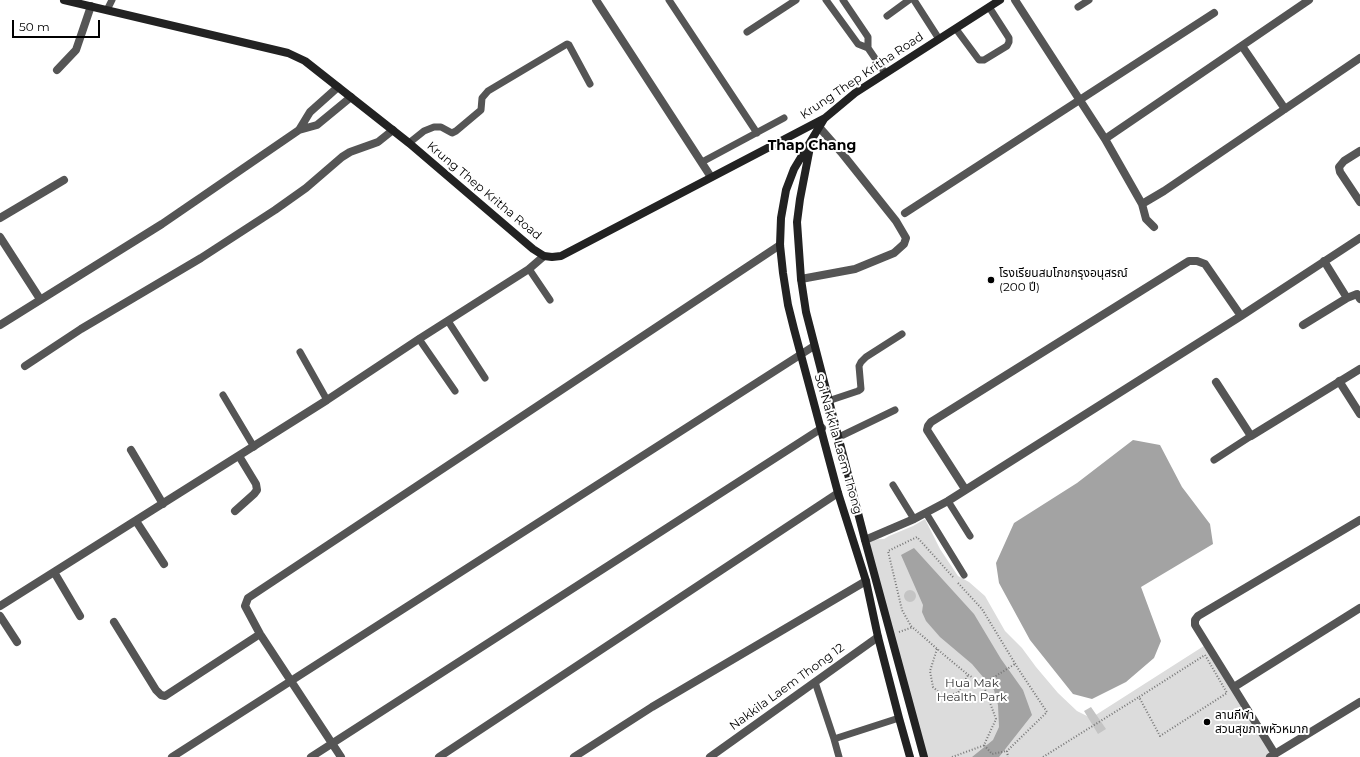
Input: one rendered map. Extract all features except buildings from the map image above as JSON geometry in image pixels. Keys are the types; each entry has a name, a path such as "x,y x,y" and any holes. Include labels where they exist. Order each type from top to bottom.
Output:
{"street":[{"name":"Krung Thep Kritha Road","path":"64,0 288,53 305,60 409,143 533,249 544,256 552,257 561,256 825,118 855,93 1000,0"},
{"path":"596,0 711,177"},
{"path":"1015,0 1105,139 1142,204 1146,219 1154,227"},
{"path":"1105,139 1309,0"},
{"path":"57,70 76,50 91,6"},
{"path":"905,213 1214,12"},
{"path":"1242,46 1285,109"},
{"path":"1142,204 1164,191 1360,58"},
{"path":"299,130 310,112 338,87"},
{"path":"0,325 162,224 299,130 317,125 351,97"},
{"name":"Soi Nakkila Laem Thong","path":"825,118 794,169 786,190 781,218 780,245 788,305 800,354 822,428 838,493 866,581 878,637 910,757"},
{"path":"800,279 855,269 894,253 904,244 906,238 896,221 819,127"},
{"path":"25,366 81,329 201,258 275,210 306,188 342,156 378,142 393,130"},
{"name":"Soi Nakkila Laem Thong","path":"812,140 797,222 800,279 806,312 828,401 839,437 890,635 924,757"},
{"path":"1360,151 1344,161 1339,167 1340,172 1360,202"},
{"path":"0,218 64,180"},
{"path":"0,237 40,299"},
{"path":"865,540 914,519 948,501 1241,316 1360,238"},
{"path":"341,757 260,634 245,606 248,598 780,245"},
{"path":"0,606 254,447 529,269 544,256"},
{"path":"965,489 927,430 928,426 932,422 945,413 1189,261 1197,261 1204,264 1241,316"},
{"path":"1324,261 1347,298"},
{"path":"1303,325 1347,298 1359,295"},
{"path":"172,757 814,346"},
{"path":"1216,382 1251,436 1360,369"},
{"path":"1339,382 1360,414"},
{"path":"311,757 822,428"},
{"path":"131,450 163,504"},
{"path":"235,511 257,490 256,484 239,456"},
{"path":"439,757 838,493"},
{"path":"1360,520 1198,616 1195,620 1195,625 1234,687 1272,756 1360,702"},
{"path":"136,521 164,564"},
{"path":"54,572 80,616"},
{"path":"574,757 652,707 866,581"},
{"path":"1234,687 1360,608"},
{"path":"0,616 17,642"},
{"path":"114,622 156,690 165,696 260,634"},
{"name":"Nakkila Laem Thong 12","path":"710,757 878,637"}],"lane":[{"path":"107,10 112,0"},
{"path":"669,0 757,133"},
{"path":"747,32 796,0"},
{"path":"826,0 858,44 868,48 885,73"},
{"path":"843,0 868,37 868,48"},
{"path":"887,16 910,0"},
{"path":"914,0 939,39"},
{"path":"1078,7 1089,0"},
{"path":"956,29 979,60 984,60 1007,46 1009,38 989,7"},
{"path":"409,143 424,131 434,127 441,127 452,133 456,132 481,110 482,98 488,91 567,44 569,45 590,84"},
{"path":"702,162 784,118"},
{"path":"529,269 550,300"},
{"path":"448,321 485,378"},
{"path":"828,401 862,389 859,366 861,362 866,357 902,334"},
{"path":"419,339 455,391"},
{"path":"300,352 327,400"},
{"path":"223,395 254,447"},
{"path":"839,437 895,410"},
{"path":"1214,460 1251,436"},
{"path":"893,485 914,519"},
{"path":"948,501 970,536"},
{"path":"926,513 964,575"},
{"path":"815,682 839,757"},
{"path":"834,739 899,718"}],"path":[{"path":"952,757 985,746 996,719 984,683 969,675 937,649 913,627 902,610 888,551 916,537 982,609 1015,664 1047,712 1006,752 992,754 985,746"},
{"path":"890,635 913,627"},
{"path":"937,649 930,671 933,687 943,696 958,693 969,675"},
{"path":"1043,757 1138,697 1205,655 1227,692 1160,736 1138,697"},
{"path":"984,683 1015,664"},
{"path":"1006,752 1008,757"}],"green space":[{"name":"Hua Mak Health Park","path":"925,519 940,549 958,576 969,582 985,596 1005,631 1022,648 1058,693 1077,711 1091,718 1207,644 1273,755 1270,757 924,757 865,540 884,539"}],"shaded area":[{"path":"1133,440 1160,445 1182,487 1210,524 1213,544 1141,587 1161,641 1154,658 1126,682 1092,699 1073,694 1030,640 999,583 996,563 1014,523 1077,483"},
{"path":"914,548 974,614 1001,659 1023,690 1032,715 999,757 972,757 993,740 999,727 998,705 994,690 972,664 940,637 926,621 922,612 923,605 901,555"}],"place":[{"name":"โรงเรียนสมโภชกรุงอนุสรณ์ (200 ปี)","path":"991,280"},
{"name":"ลานกีฬา สวนสุขภาพหัวหมาก","path":"1207,722"}],"district":[{"name":"Thap Chang","path":"812,146"}]}
